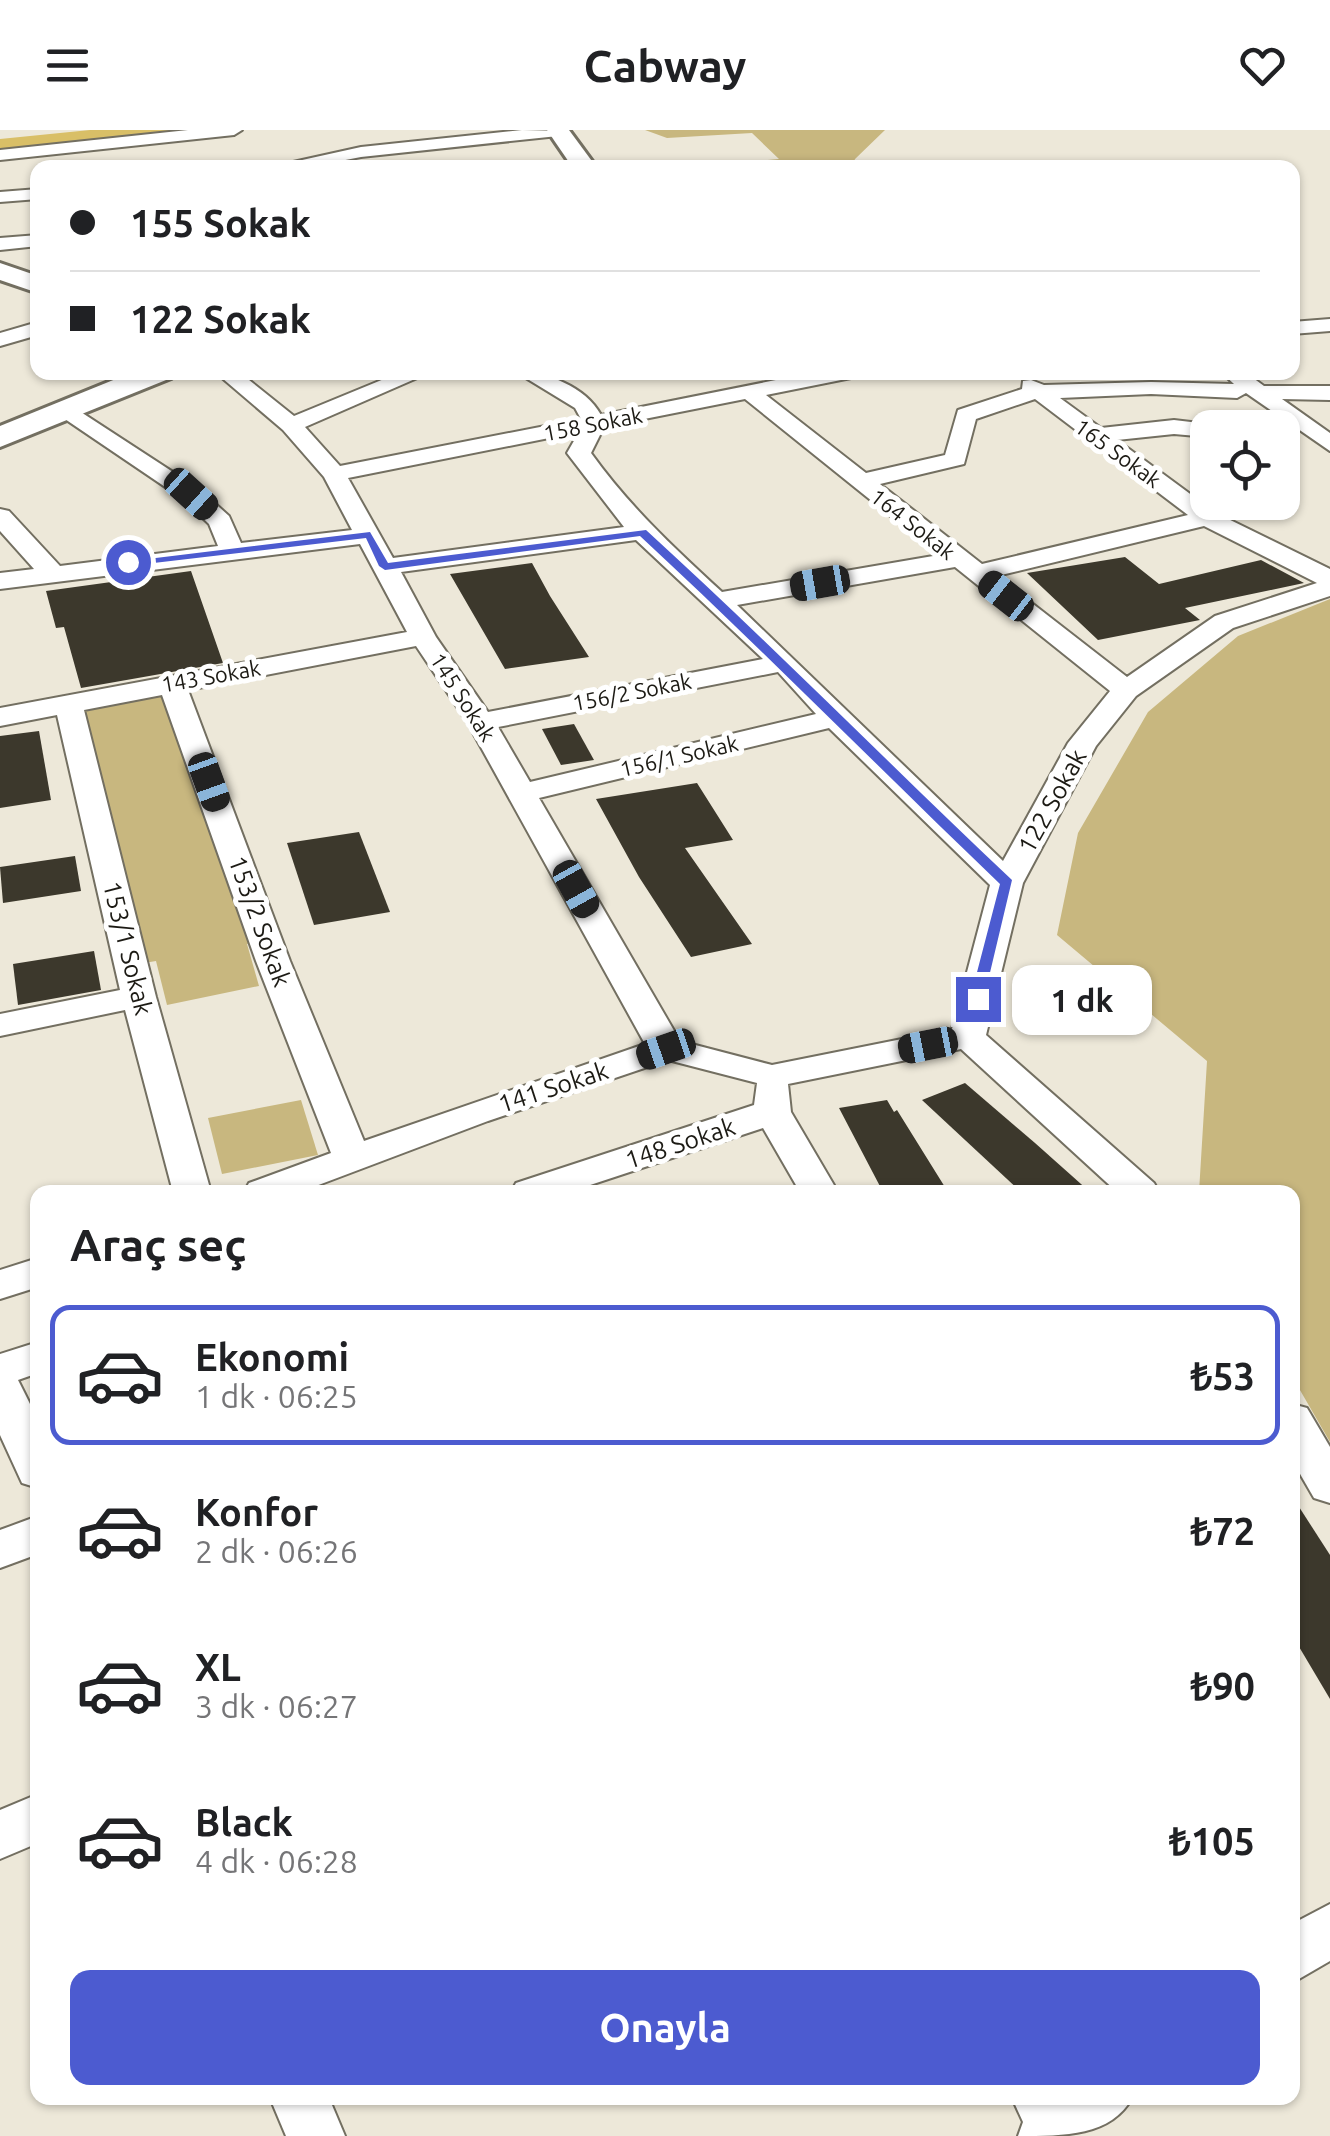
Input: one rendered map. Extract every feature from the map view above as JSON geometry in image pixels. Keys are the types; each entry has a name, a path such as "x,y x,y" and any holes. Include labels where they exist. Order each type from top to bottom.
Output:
{"main road":[{"path":"558,131 579,160"},
{"path":"0,270 30,282"},
{"path":"0,438 140,380"}],"street":[{"path":"0,144 133,130"},
{"path":"0,156 234,130"},
{"path":"350,130 366,160"},
{"path":"317,160 432,143 558,131"},
{"path":"432,143 444,160"},
{"path":"0,198 30,195"},
{"path":"0,244 30,241"},
{"path":"1300,328 1330,326"},
{"path":"0,340 30,331"},
{"name":"145 Sokak","path":"235,380 290,425 334,474 423,637 481,722 666,1049"},
{"path":"290,425 401,380"},
{"path":"540,380 584,404 595,424 579,453 610,497 642,532 784,662 835,718 1007,883"},
{"name":"158 Sokak","path":"334,474 750,393 782,380"},
{"path":"858,482 956,458 966,415 1028,382 1151,388 1242,385 1330,394"},
{"name":"165 Sokak","path":"1028,382 1190,506"},
{"path":"1242,385 1330,444"},
{"name":"164 Sokak","path":"750,393 1126,690"},
{"path":"67,410 191,494 220,521 232,551"},
{"path":"1300,428 1307,427"},
{"path":"1095,436 1190,428"},
{"path":"0,516 52,573"},
{"path":"716,600 967,566 1197,520"},
{"name":"165 Sokak","path":"1211,520 1330,583"},
{"path":"385,566 642,532"},
{"path":"0,581 370,535"},
{"name":"122 Sokak","path":"968,1037 1007,883 1084,743 1126,690 1224,622 1330,583"},
{"name":"143 Sokak","path":"0,717 423,637"},
{"name":"156/2 Sokak","path":"481,722 784,662"},
{"name":"153/2 Sokak","path":"172,682 273,961 352,1158"},
{"name":"153/1 Sokak","path":"68,702 190,1185"},
{"name":"156/1 Sokak","path":"522,793 835,718"},
{"path":"0,1025 140,997"},
{"path":"666,1049 772,1094 968,1037 1132,1185"},
{"name":"141 Sokak","path":"281,1185 666,1049"},
{"path":"772,1094 816,1185"},
{"name":"148 Sokak","path":"547,1185 772,1094"},
{"path":"0,1285 30,1275"},
{"path":"0,1370 30,1360"},
{"path":"0,1385 30,1453"},
{"path":"1300,1436 1330,1486"},
{"path":"0,1550 30,1537"},
{"path":"0,1835 30,1821"},
{"path":"1300,1951 1330,1930"},
{"path":"301,2105 316,2136"}],"shaded area":[{"path":"645,130 885,130 855,160 767,160 779,159 752,133 667,138"},
{"path":"1330,599 1330,1442 1300,1390 1300,1185 1199,1185 1207,1061 1057,935 1078,833 1148,712 1238,636"},
{"path":"172,683 265,940 247,944 259,986 167,1005 156,961 132,965 68,702"},
{"path":"301,1100 318,1155 222,1174 208,1118"}],"building":[{"path":"1125,557 1159,584 1261,560 1304,583 1185,608 1200,620 1098,640 1027,573"},
{"path":"532,563 589,657 505,669 450,574"},
{"path":"191,571 223,663 81,688 64,627 56,628 46,591"},
{"path":"574,724 594,760 561,765 542,729"},
{"path":"39,731 51,800 0,808 0,736"},
{"path":"697,783 733,840 685,848 752,944 691,957 639,877 596,799"},
{"path":"359,832 390,912 314,925 287,843"},
{"path":"75,856 81,891 3,903 0,867"},
{"path":"94,951 101,990 18,1005 13,964"},
{"path":"965,1083 1082,1185 1013,1185 922,1100"},
{"path":"887,1100 944,1185 879,1185 839,1108"},
{"path":"1300,1508 1330,1555 1330,1699 1300,1648"}],"waterway":[{"path":"0,148 177,130"}],"route":[{"path":"128,562 370,535 385,566 642,532 784,662 835,718 1007,883 978,999"}]}
